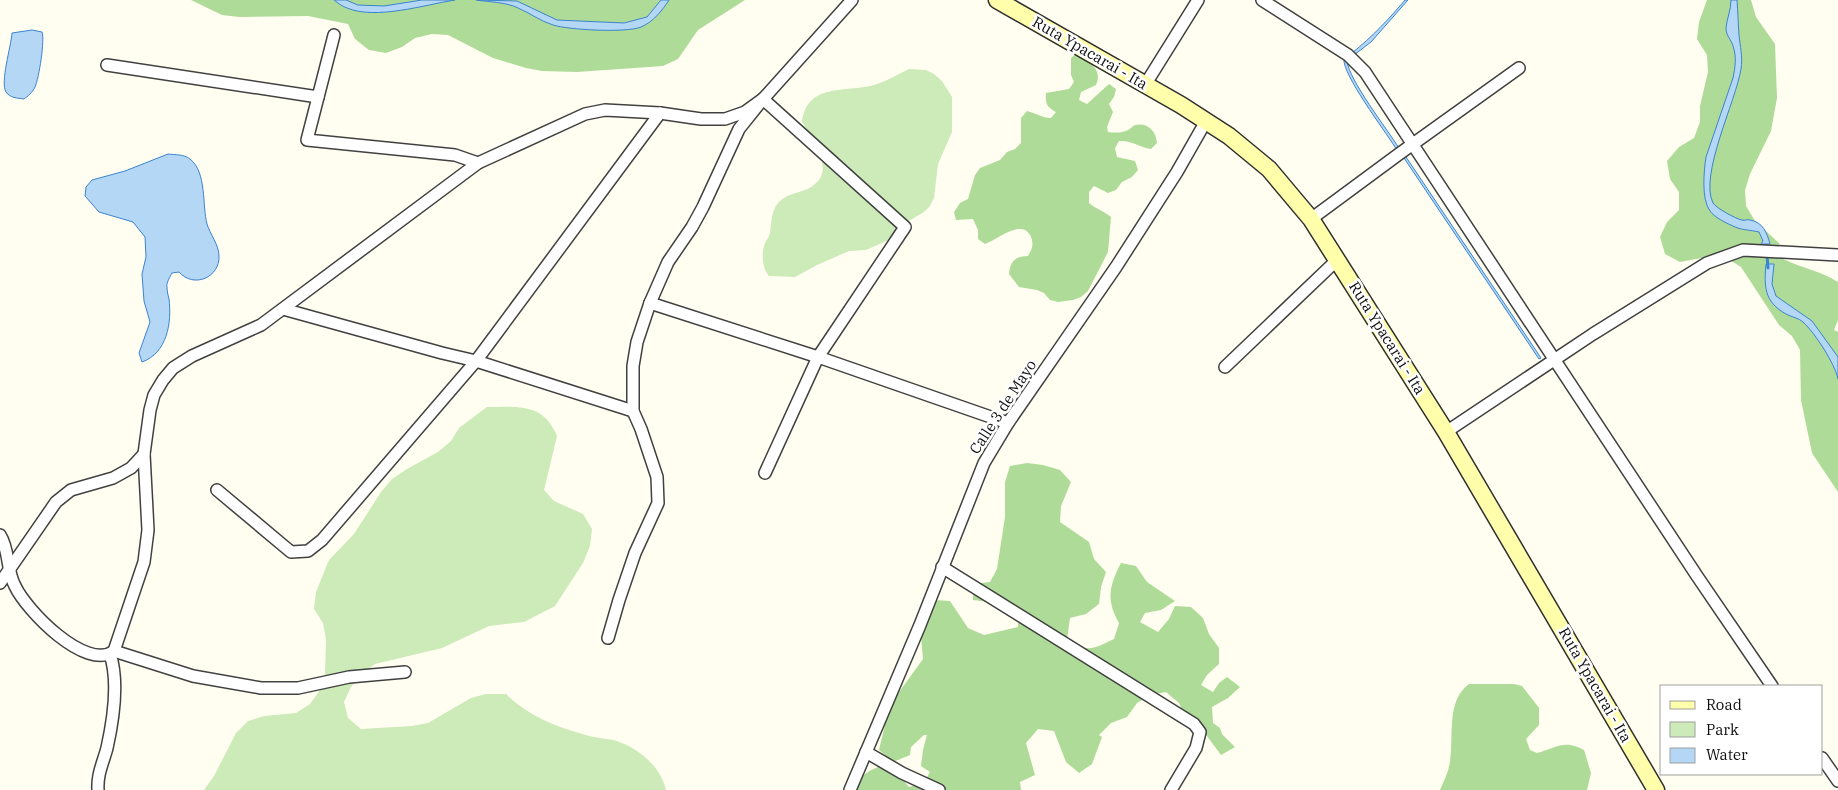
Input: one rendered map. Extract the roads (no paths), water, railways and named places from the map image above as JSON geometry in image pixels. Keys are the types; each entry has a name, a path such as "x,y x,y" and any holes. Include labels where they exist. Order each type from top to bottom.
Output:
{"street":[{"path":"608,638 636,553 658,503 659,489 657,477 633,411 633,366 637,342 650,302 668,262 703,207 738,129 852,0"},
{"name":"Ruta Ypacarai - Ita","path":"997,0 1229,136 1269,169 1311,219 1446,432 1656,790"},
{"path":"1144,85 1198,0"},
{"path":"1262,0 1350,57 1365,72 1405,149 1554,360 1771,685"},
{"path":"334,35 307,140 455,156 478,163"},
{"path":"106,64 318,97"},
{"path":"1311,219 1519,68"},
{"path":"98,790 97,778 110,729 114,684 112,653 144,562 148,530 144,454 154,395 173,368 192,356 261,324 478,163 585,114 605,110 660,113 701,119 725,119 745,112 763,99"},
{"path":"763,99 905,227 818,357 765,473"},
{"path":"217,490 291,552 308,551 322,540 476,361 660,113"},
{"name":"Calle 3 de Mayo","path":"850,790 920,625 984,463 1008,422 1116,267 1177,172 1206,121"},
{"path":"1446,432 1554,360 1707,263 1743,250 1838,255"},
{"path":"1225,367 1337,260"},
{"path":"650,302 1008,422"},
{"path":"283,309 476,361 633,411"},
{"path":"0,583 56,502 71,490 113,478 132,468 144,454"},
{"path":"0,535 6,546 9,569 14,586 22,598 47,626 63,639 90,654 98,656 112,653 193,676 261,688 298,688 349,677 405,672"},
{"path":"942,567 1194,724 1200,732 1196,748 1171,790"},
{"path":"866,752 902,773 939,790"},
{"path":"1823,760 1838,782"}],"water":[{"path":"334,0 346,0 358,5 384,6 422,0 455,0 372,13 345,7"},
{"path":"476,0 517,1 557,20 624,23 647,17 661,0 669,0 657,16 645,25 634,29 611,30 561,27 513,6"},
{"path":"1405,0 1408,0 1371,42 1354,55 1352,53 1380,28"},
{"path":"1731,0 1737,0 1742,65 1714,157 1710,191 1713,203 1718,208 1735,218 1758,223 1766,232 1770,244 1761,244 1763,241 1759,232 1736,227 1717,218 1710,211 1705,199 1706,157 1733,78 1735,66 1734,50 1726,28"},
{"path":"32,30 42,32 43,43 37,82 33,91 24,99 14,97 6,92 4,81 12,33"},
{"path":"1344,59 1347,61 1361,92 1399,148 1396,149 1365,103 1350,77"},
{"path":"168,154 188,157 199,172 202,181 207,224 218,248 219,256 215,270 205,278 192,280 179,272 172,273 167,285 170,318 166,336 157,352 142,362 139,353 150,322 144,301 142,274 146,257 145,237 133,222 99,212 85,196 86,187 92,180 125,171"},
{"path":"1406,157 1541,358 1539,359 1404,158"},
{"path":"1766,264 1774,264 1772,284 1776,296 1812,321 1838,357 1838,379 1829,357 1808,327 1779,309 1769,299 1765,279"}],"waterway":[{"path":"1767,255 1768,268"}]}
